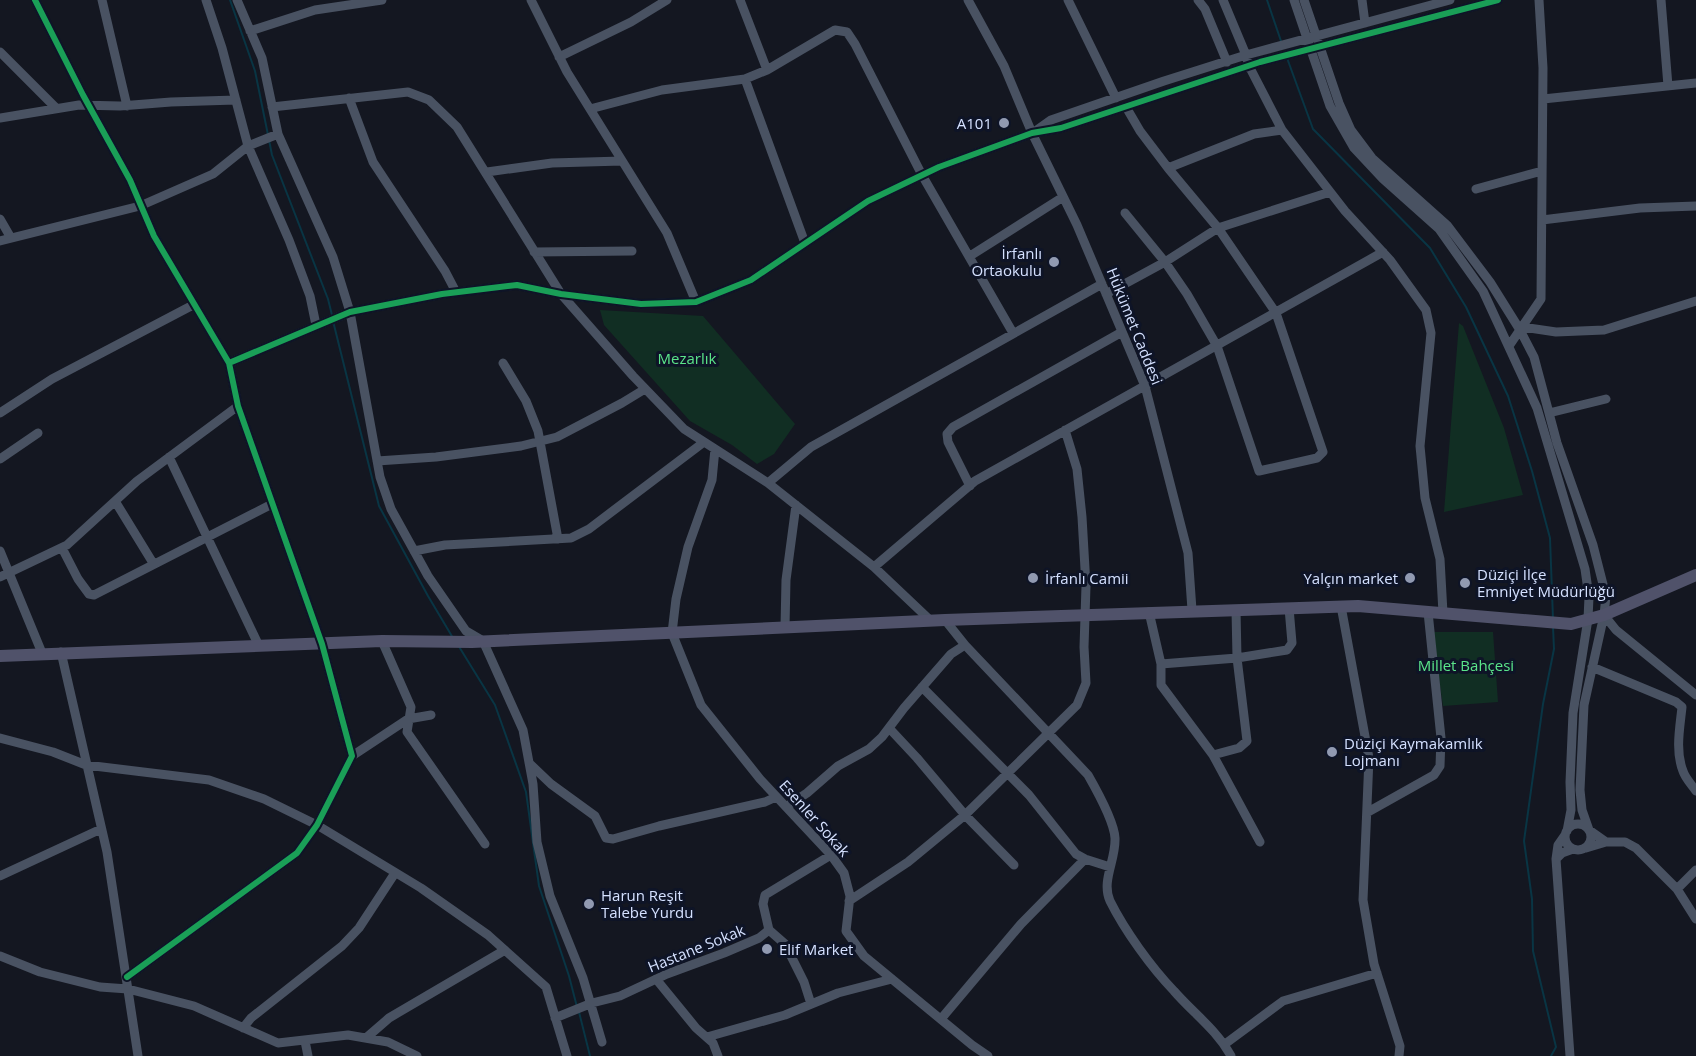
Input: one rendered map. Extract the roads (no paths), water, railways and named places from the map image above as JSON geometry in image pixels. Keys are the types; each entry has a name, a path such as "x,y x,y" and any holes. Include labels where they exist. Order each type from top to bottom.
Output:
{"main road":[{"path":"0,656 382,641 477,642 945,620 1341,606 1571,624 1604,615 1696,575"}],"street":[{"path":"35,0 88,106 130,180 154,236 229,363 238,406 322,644 352,756"},
{"path":"102,0 127,106"},
{"path":"206,0 251,145 294,251 319,324"},
{"path":"237,0 262,58 276,135 333,257 348,313 377,461 391,509 428,576 466,631 477,642 523,730 533,784 537,842 549,896 592,1003 602,1042"},
{"path":"250,31 315,10 382,0"},
{"path":"531,0 559,57 667,233 696,302"},
{"path":"559,57 631,22 667,0"},
{"path":"740,0 767,69"},
{"name":"Hükümet Caddesi","path":"968,0 1004,66 1032,133 1102,284 1144,386 1188,553 1192,610"},
{"path":"1068,0 1116,98"},
{"path":"1197,0 1205,9 1227,62"},
{"path":"1223,0 1249,66 1281,130 1330,192 1383,252 1426,310 1431,333 1420,446 1425,498 1440,559 1443,613"},
{"path":"1294,0 1312,38"},
{"path":"1304,0 1330,106 1354,148 1383,179 1439,229 1483,291 1538,408 1585,569 1589,597 1588,619 1574,713 1570,782 1571,810 1566,833 1566,843 1573,849"},
{"path":"1362,0 1365,23"},
{"path":"229,363 348,313 456,292 518,285 561,294 641,304 696,302 751,280 868,201 922,175 1032,133 1061,128 1249,66 1293,49 1312,38 1422,4 1450,0"},
{"path":"1032,133 1051,120 1261,51 1315,48 1498,0"},
{"path":"1509,346 1541,299 1543,68 1539,0"},
{"path":"1660,0 1668,86"},
{"path":"590,109 662,90 745,79 835,30 847,32 922,175 1013,333"},
{"path":"1315,48 1351,130 1362,146 1372,158 1447,225 1521,328 1534,357 1557,443 1593,545 1606,596 1584,705 1580,790 1582,810 1591,837 1586,848"},
{"path":"0,52 56,108"},
{"path":"745,79 805,243"},
{"path":"1543,99 1696,83"},
{"path":"272,107 408,92 429,100 458,127 561,294 645,389 684,429 768,483 874,567 931,621"},
{"path":"350,98 373,162 445,271 456,292"},
{"path":"0,118 79,105 127,106 236,100"},
{"path":"1125,213 1165,262 1218,346 1259,471 1317,458 1323,452 1276,313 1218,228 1168,168 1140,131 1126,107"},
{"path":"1168,168 1254,134 1281,130"},
{"path":"0,241 140,206 213,174 251,145 276,135"},
{"path":"486,172 552,163 622,161"},
{"path":"1476,189 1542,171"},
{"path":"1106,294 1165,262 1218,228 1330,192"},
{"path":"970,256 1063,197"},
{"path":"1542,220 1640,208 1696,206"},
{"path":"0,219 11,238"},
{"path":"534,252 632,250"},
{"path":"874,567 970,486 1065,430 1383,252"},
{"path":"768,483 811,447 1102,284"},
{"path":"1521,328 1556,332 1604,330 1696,301"},
{"path":"0,413 52,379 194,305"},
{"path":"970,486 948,442 947,434 953,427 1122,332"},
{"path":"503,363 526,401 538,430 558,539"},
{"path":"377,461 436,457 521,446 557,437 645,389"},
{"path":"1550,413 1606,399"},
{"path":"4,575 62,548 137,481 238,406"},
{"path":"849,901 908,862 965,815 1077,705 1086,683 1082,517 1077,469 1065,430"},
{"path":"0,459 38,433"},
{"path":"414,551 445,545 571,538 589,529 704,442"},
{"path":"672,633 676,599 685,558 712,480 715,449"},
{"path":"169,457 259,646"},
{"path":"115,501 153,563"},
{"path":"62,548 78,579 89,594 94,595 272,504"},
{"path":"785,627 786,580 796,505"},
{"path":"0,551 4,575 42,653"},
{"path":"1341,606 1369,758 1364,900 1377,973 1400,1046 1399,1056"},
{"path":"1161,664 1237,658 1287,650 1292,643 1289,608"},
{"path":"1213,755 1239,748 1246,741 1237,658 1236,610"},
{"path":"1149,612 1161,664 1161,685 1213,755 1260,842"},
{"path":"1368,812 1434,775 1440,766 1441,738 1428,612"},
{"path":"1604,615 1616,630 1696,695"},
{"path":"945,620 965,645 1088,776 1100,796 1115,838 1106,890 1112,903 1140,948 1174,992 1213,1029 1231,1056"},
{"name":"Esenler Sokak","path":"672,633 701,705 760,779 831,855 844,873 849,901 846,931 864,956 972,1046 988,1056"},
{"path":"382,641 411,706 407,732 485,844"},
{"path":"786,807 807,793 838,766 869,749 890,728 951,654 965,645"},
{"path":"61,652 106,852 138,1056"},
{"path":"1592,667 1676,702 1682,707 1679,732 1680,760 1683,772 1696,791"},
{"path":"922,687 1029,795 1076,854 1110,867"},
{"path":"127,977 297,853 317,825 352,756 408,719 431,715"},
{"path":"890,728 965,815 1014,865"},
{"path":"0,738 52,752 86,765 208,780 264,799 317,825 395,873 488,935 546,987 567,1056"},
{"path":"529,763 551,784 595,816 606,838 613,839 765,802 776,797"},
{"path":"1578,1056 1570,1053 1556,859 1558,845 1569,827 1577,824 1606,842"},
{"path":"0,876 101,829"},
{"path":"1556,859 1562,853 1573,849 1577,850 1606,842 1624,842 1636,848 1677,889 1696,919"},
{"path":"811,1004 804,982 785,944 769,930 763,904 765,895 831,855"},
{"path":"941,1019 1021,924 1085,859"},
{"path":"1677,889 1696,870"},
{"path":"243,1028 251,1018 354,934 395,873"},
{"name":"Hastane Sokak","path":"555,1018 592,1003 620,996 656,979 759,938 769,930"},
{"path":"366,1038 389,1018 505,950"},
{"path":"0,956 40,972 100,987 128,989 194,1006 278,1043 348,1035 388,1042 417,1056"},
{"path":"1225,1044 1283,1001 1377,973"},
{"path":"656,979 696,1028 713,1043 718,1056"},
{"path":"707,1037 784,1015 838,993 892,979"},
{"path":"305,1041 308,1056"}],"waterway":[{"path":"230,0 255,71 268,135"},
{"path":"1267,0 1281,41"},
{"path":"1287,58 1313,129 1430,248 1466,307 1508,396 1532,471 1550,538 1553,619"},
{"path":"269,140 272,155 328,299 332,315"},
{"path":"333,321 379,506 453,638"},
{"path":"1551,1056 1556,1047 1533,951 1532,899 1524,841 1543,704 1554,649 1553,627"},
{"path":"458,645 495,705 526,792 539,886 577,1007"},
{"path":"579,1012 590,1056"}],"place":[{"name":"A101","path":"1004,123"},
{"name":"İrfanlı Ortaokulu","path":"1054,262"},
{"name":"İrfanlı Camii","path":"1033,578"},
{"name":"Yalçın market","path":"1410,578"},
{"name":"Düziçi İlçe Emniyet Müdürlüğü","path":"1465,583"},
{"name":"Düziçi Kaymakamlık Lojmanı","path":"1332,752"},
{"name":"Harun Reşit Talebe Yurdu","path":"589,904"},
{"name":"Elif Market","path":"767,949"}],"park label":[{"name":"Mezarlık","path":"687,358"},
{"name":"Millet Bahçesi","path":"1466,665"}]}
